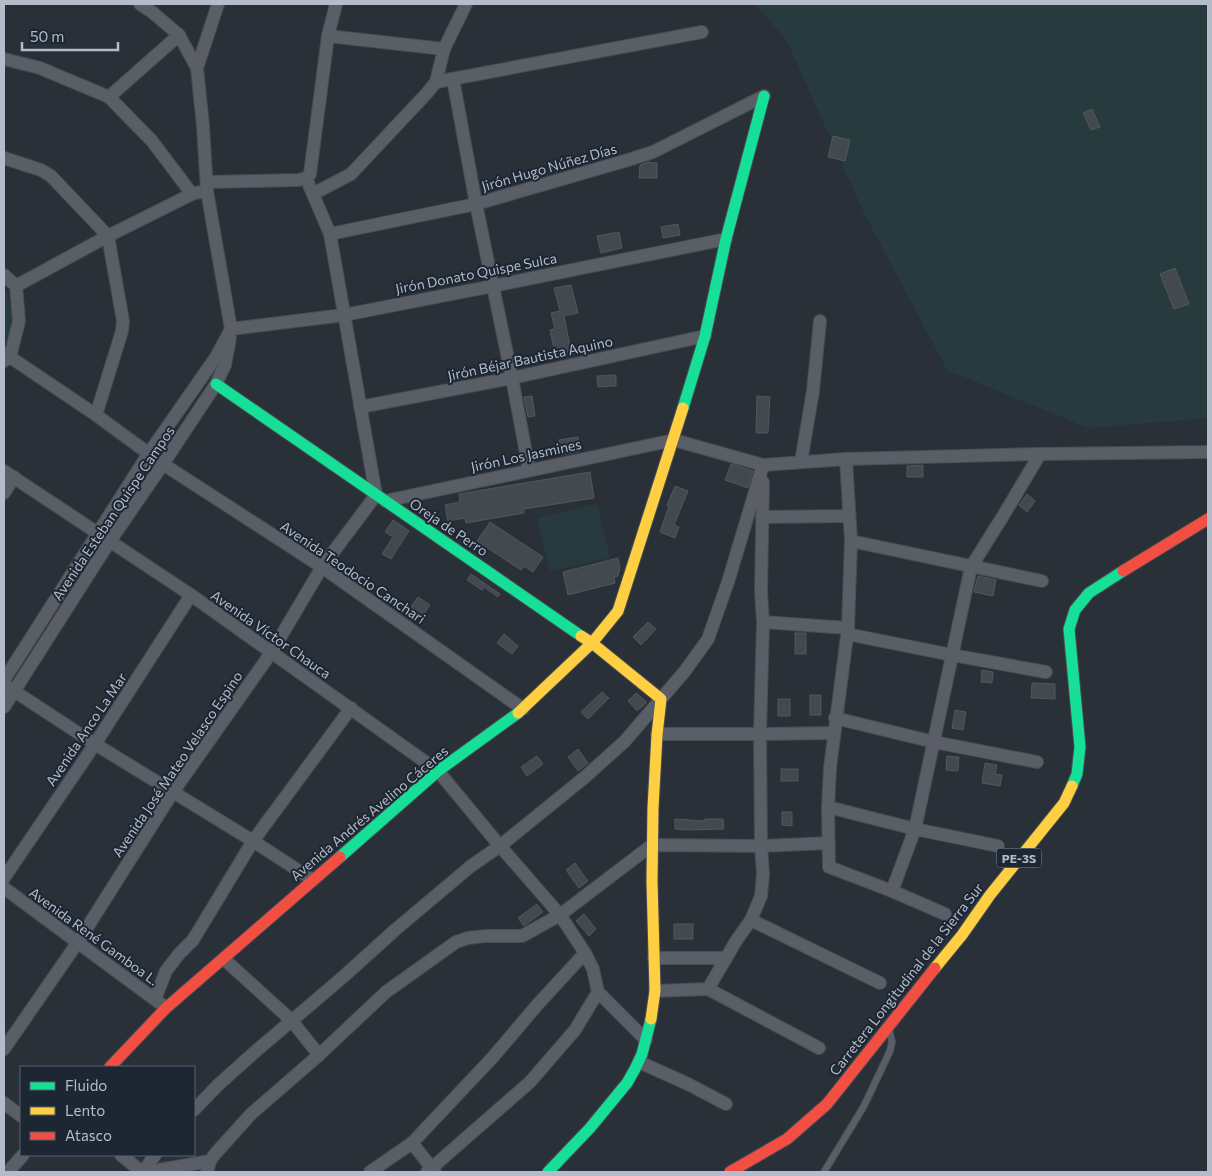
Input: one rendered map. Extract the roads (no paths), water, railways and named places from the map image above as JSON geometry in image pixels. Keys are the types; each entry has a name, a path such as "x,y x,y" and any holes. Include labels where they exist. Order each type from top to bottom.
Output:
{"main road":[{"name":"Avenida Andrés Avelino Cáceres","path":"111,1066 166,1008 438,771 523,709 592,643 618,611 674,440 705,336 726,238 764,96"},
{"name":"Oreja de Perro","path":"216,384 592,643 661,699"},
{"name":"Carretera Longitudinal de la Sierra Sur","path":"730,1172 787,1139 827,1104 962,935 990,895 1064,804 1077,774 1080,747 1069,629 1074,610 1089,593 1208,519"},
{"path":"548,1172 582,1138 624,1089 639,1062 646,1040 655,991 652,845 657,734 661,699"}],"street":[{"path":"140,4 179,35 197,68"},
{"path":"197,68 218,4"},
{"path":"16,286 108,236 207,186 306,178 310,174 328,36 336,4"},
{"path":"313,194 351,174 427,94 436,82 444,49 466,4"},
{"path":"436,82 702,32"},
{"path":"109,98 179,35"},
{"path":"328,36 444,49"},
{"path":"4,59 40,68 109,98 152,141 192,194"},
{"name":"Avenida Esteban Quispe Campos","path":"4,708 9,688 164,464 216,384 225,365 231,329 207,186 197,68"},
{"path":"453,79 529,469"},
{"name":"Jirón Hugo Núñez Días","path":"330,234 476,204 628,160 653,152 764,96"},
{"path":"4,158 41,170 51,176 108,236 123,321 122,331 96,415"},
{"path":"306,178 330,234 360,407 380,498"},
{"name":"Jirón Donato Quispe Sulca","path":"231,329 344,315 726,238"},
{"path":"4,275 16,286 19,321 6,357"},
{"path":"800,462 813,392 820,320"},
{"path":"4,680 149,453 216,356 231,329"},
{"name":"Jirón Béjar Bautista Aquino","path":"360,407 512,378 705,336"},
{"name":"Avenida Teodocio Canchari","path":"6,357 96,415 164,464 322,567 523,709"},
{"path":"674,440 763,464 846,459 1208,452"},
{"name":"Jirón Los Jasmines","path":"380,498 674,440"},
{"path":"892,891 915,829 971,567 1040,454"},
{"path":"846,459 851,541 847,631 830,768 828,807 829,867 945,914"},
{"path":"708,989 750,920 760,896 763,874 760,734 763,622 761,591 763,464"},
{"path":"195,1109 218,1085 395,930 471,866 500,846 585,777 625,741 685,671 708,639 728,582 763,464"},
{"path":"4,493 9,474"},
{"name":"Avenida Víctor Chauca","path":"9,474 191,596 438,771 560,915 594,969 598,992"},
{"name":"Avenida José Mateo Velasco Espino","path":"4,1049 78,942 173,792 271,653 322,567 380,498"},
{"path":"762,517 849,516"},
{"path":"851,541 1042,581"},
{"name":"Avenida Anco La Mar","path":"4,878 191,596"},
{"path":"763,622 847,631 952,655 1046,672"},
{"path":"9,688 94,744 253,840 313,880"},
{"path":"154,999 166,971 193,940 253,840 351,708"},
{"path":"835,718 934,742 1037,762"},
{"path":"657,734 834,733"},
{"path":"828,807 915,829 998,846"},
{"path":"147,1172 208,1167 215,1154 252,1114 386,992 456,942 485,936 522,936 560,915 652,845 761,846 829,843"},
{"name":"Avenida René Gamboa L.","path":"4,888 166,1008"},
{"path":"750,920 880,983"},
{"path":"370,1172 412,1143 493,1057 585,953"},
{"path":"654,958 726,958"},
{"path":"224,959 291,1020 319,1055"},
{"path":"655,991 708,989 819,1048"},
{"path":"412,1143 431,1171 530,1082 575,1030 598,992 646,1040"},
{"path":"639,1062 726,1104"},
{"path":"4,1103 20,1115"},
{"path":"8,1172 22,1156"},
{"path":"122,1156 142,1172 154,1156"}],"lane":[{"path":"824,1172 864,1106 890,1051 892,1042 887,1027"}]}
